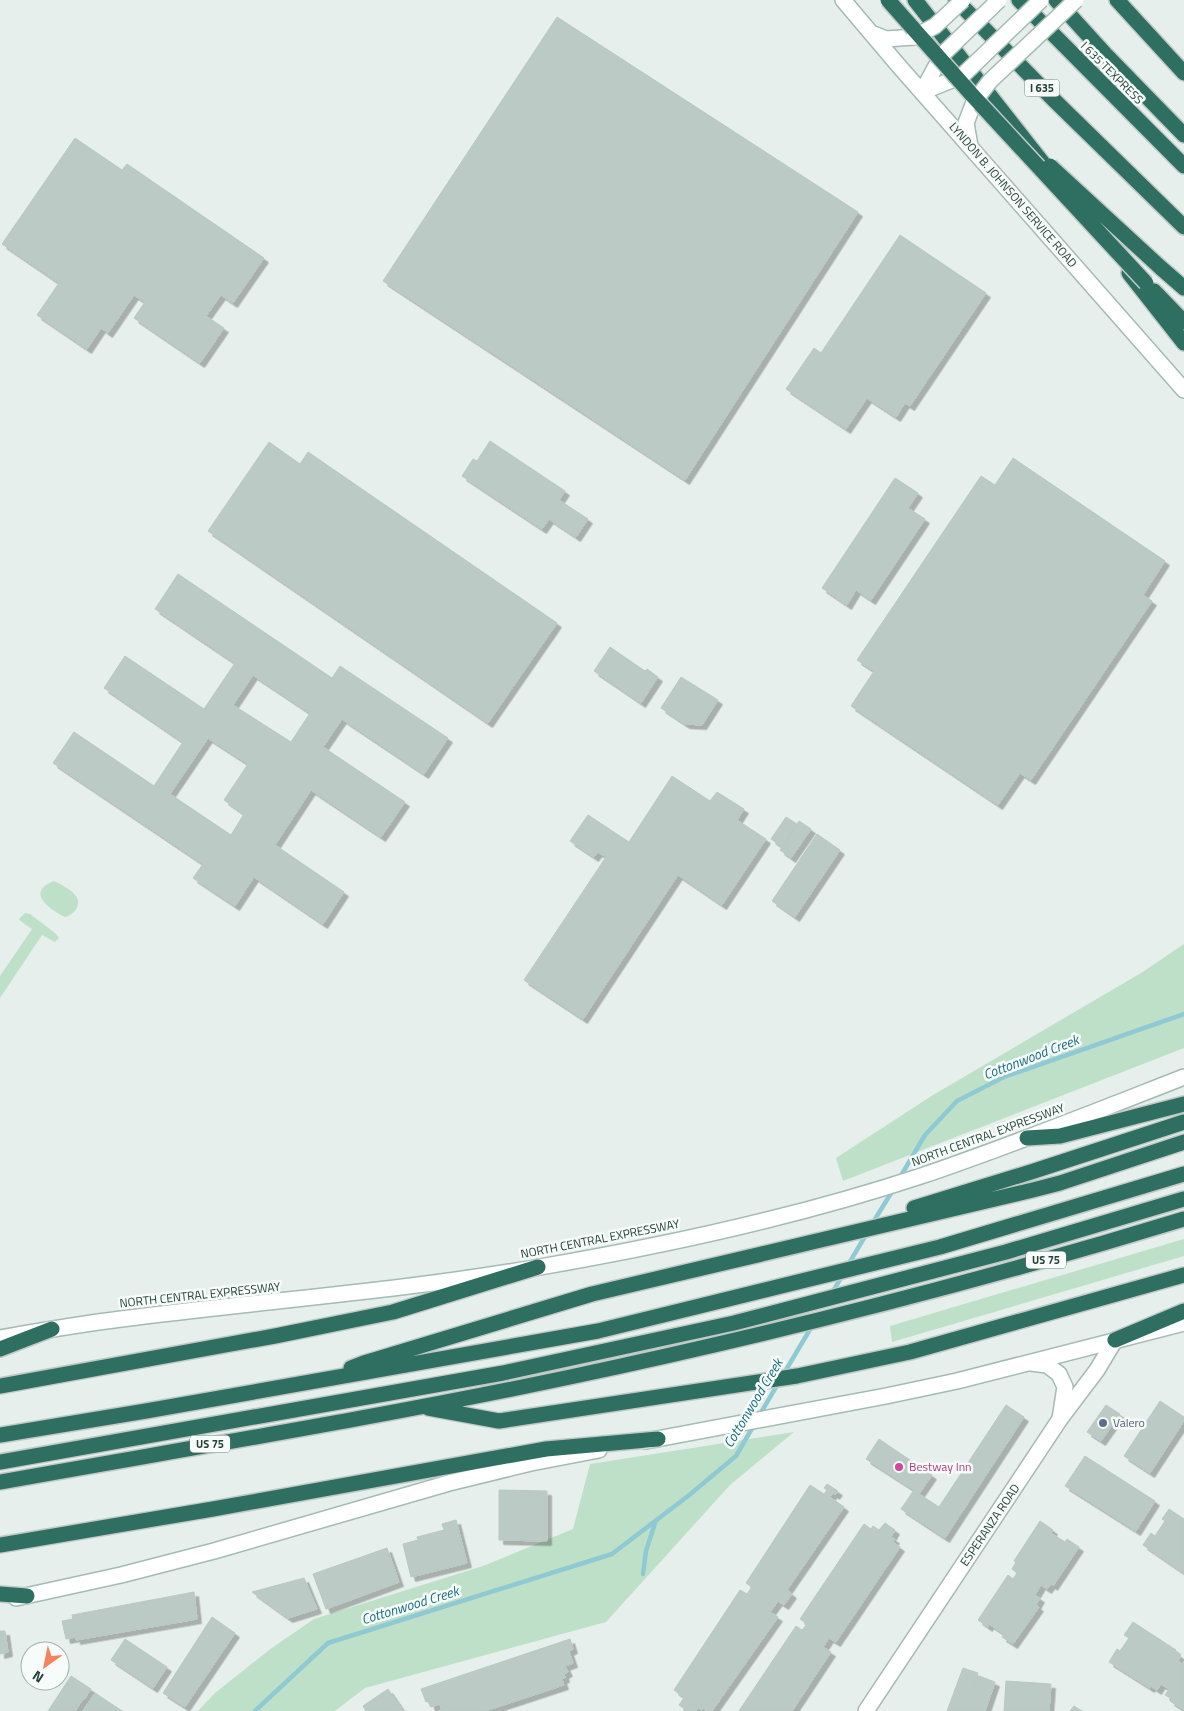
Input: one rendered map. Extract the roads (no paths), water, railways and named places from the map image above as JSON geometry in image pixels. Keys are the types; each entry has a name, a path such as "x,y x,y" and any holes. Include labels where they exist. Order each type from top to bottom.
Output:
{"highway":[{"path":"888,0 973,99 1184,322"},
{"path":"915,0 1184,343"},
{"name":"I 635","path":"956,0 1054,100 1184,227"},
{"name":"I 635 TEXPRESS","path":"1056,0 1107,56 1184,135"},
{"path":"1117,0 1183,71"},
{"name":"I 635 TEXPRESS","path":"1020,2 1184,166"},
{"path":"973,99 1184,288"},
{"path":"1027,1138 1060,1136 1184,1104"},
{"path":"791,1246 1034,1171 1184,1122"},
{"path":"321,1381 364,1363 592,1294 1034,1190 1184,1142"},
{"path":"0,1435 321,1381 598,1331 940,1247 1184,1174"},
{"path":"0,1462 503,1373 734,1323 1006,1252 1184,1199"},
{"name":"US 75","path":"0,1482 571,1377 724,1343 908,1298 1035,1264 1184,1219"},
{"path":"0,1386 275,1336 393,1312 538,1268"},
{"path":"420,1406 499,1421 797,1376 910,1352 1184,1275"},
{"path":"1115,1340 1184,1311"},
{"path":"0,1349 52,1329"},
{"path":"0,1545 546,1449 658,1438"},
{"path":"0,1594 27,1596"}],"main road":[{"name":"LYNDON B. JOHNSON SERVICE ROAD","path":"843,0 1184,390"},
{"path":"870,32 886,39 895,40 914,37 935,26 963,0"},
{"path":"922,92 942,55 999,0"},
{"path":"922,92 962,76 1041,0"},
{"path":"970,146 966,123 973,99 1076,0"},
{"name":"NORTH CENTRAL EXPRESSWAY","path":"0,1338 119,1319 420,1285 538,1268 639,1248 814,1207 918,1177 1027,1138 1184,1077"},
{"path":"0,1601 121,1575 214,1551 449,1483 532,1463 872,1399 957,1381 1184,1322"},
{"name":"ESPERANZA ROAD","path":"866,1711 1060,1419 1097,1370 1115,1340"},
{"path":"1027,1363 1047,1365 1059,1374 1065,1387 1060,1419"}],"waterway":[{"name":"Cottonwood Creek","path":"899,1179 925,1135 957,1101 1004,1077 1184,1014"},
{"name":"Cottonwood Creek","path":"872,1224 893,1190"},
{"name":"Cottonwood Creek","path":"848,1265 867,1233"},
{"name":"Cottonwood Creek","path":"832,1293 842,1276"},
{"name":"Cottonwood Creek","path":"783,1375 812,1326"},
{"name":"Cottonwood Creek","path":"759,1416 779,1382"},
{"name":"Cottonwood Creek","path":"255,1711 328,1643 612,1554 688,1496 736,1456 754,1425"},
{"path":"643,1574 646,1551 656,1520"}],"place":[{"name":"Valero","path":"1103,1423"},
{"name":"Bestway Inn","path":"899,1467"}]}
